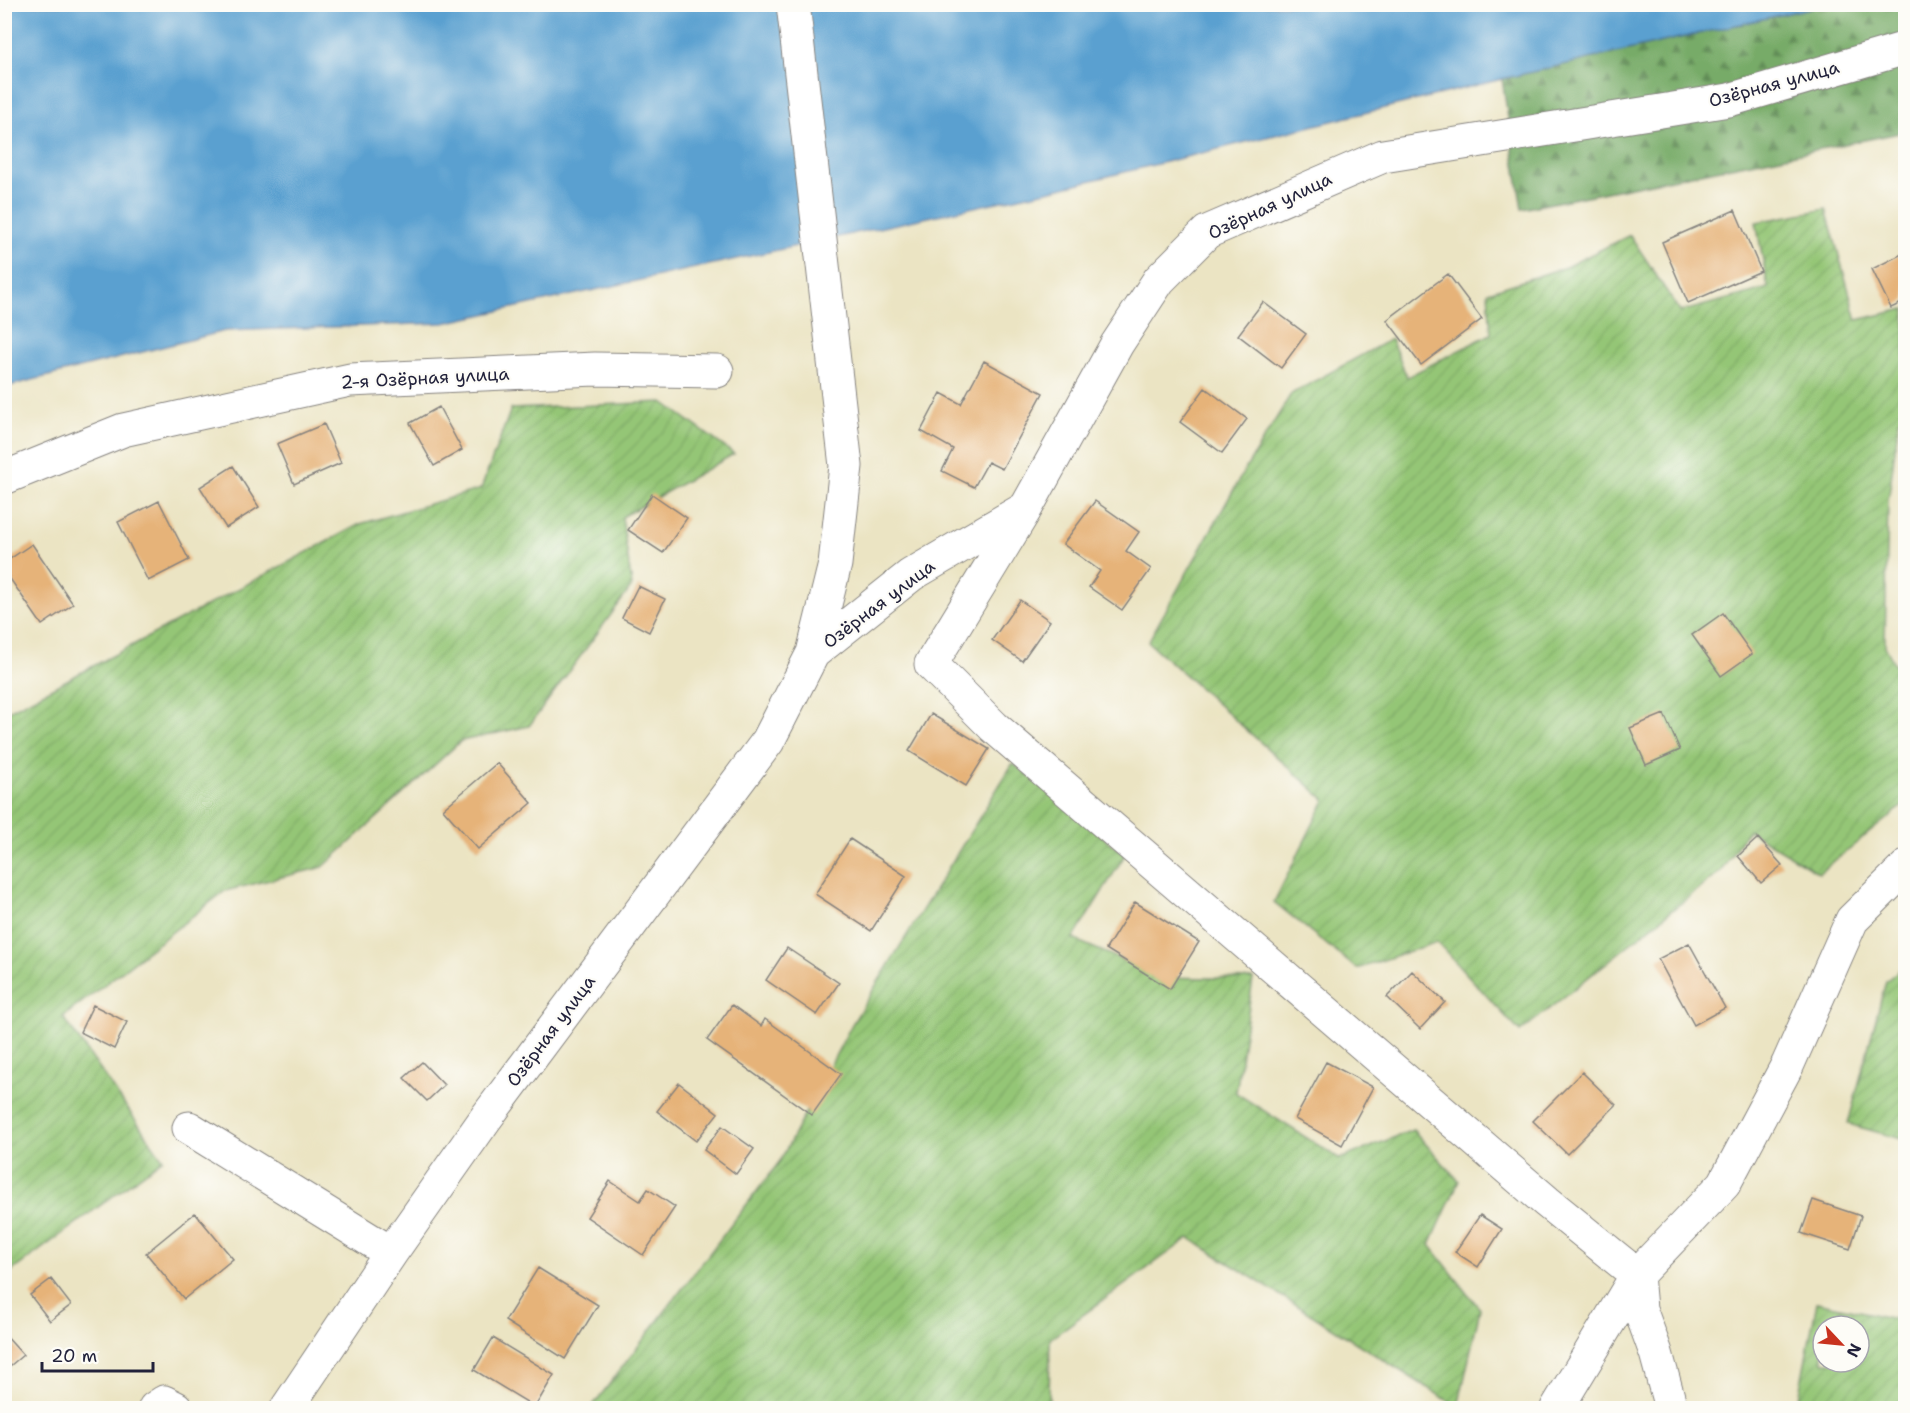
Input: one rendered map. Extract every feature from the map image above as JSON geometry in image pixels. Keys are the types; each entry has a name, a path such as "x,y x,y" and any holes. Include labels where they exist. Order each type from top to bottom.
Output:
{"street":[{"name":"Озёрная улица","path":"287,1408 391,1253 486,1118 768,741 813,653 835,564 846,466 793,4"},
{"name":"Озёрная улица","path":"813,653 911,575 1026,508 1117,344 1160,280 1207,232 1383,156 1729,100 1905,48"},
{"name":"2-я Озёрная улица","path":"4,478 123,430 350,380 595,369 717,371"},
{"path":"1026,508 931,664 1012,742 1547,1202 1637,1275 1640,1309 1656,1353 1671,1408"},
{"path":"1557,1408 1637,1275 1724,1184 1788,1064 1852,921 1905,867"},
{"path":"189,1128 391,1253"},
{"path":"155,1408 164,1402 176,1408"}],"green space":[{"path":"1823,5 1905,5 1905,132 1522,209 1502,79"},
{"path":"1826,209 1857,320 1905,309 1905,417 1899,420 1888,502 1885,646 1905,684 1905,804 1819,873 1748,830 1721,871 1520,1032 1437,942 1357,969 1274,902 1325,800 1148,642 1243,473 1291,394 1391,339 1407,377 1491,334 1488,292 1566,267 1630,235 1680,312 1768,288 1756,222"},
{"path":"663,402 734,454 622,517 632,586 529,726 461,741 323,867 225,891 63,1017 163,1159 5,1276 5,713 360,524 481,489 511,409"},
{"path":"1013,763 1125,855 1073,939 1162,977 1253,979 1236,1093 1340,1159 1413,1130 1459,1181 1430,1245 1480,1309 1458,1407 1189,1238 1050,1339 1049,1408 591,1408 780,1161 852,1024"},
{"path":"1905,965 1905,1140 1848,1124 1886,981"},
{"path":"1817,1302 1905,1321 1905,1408 1796,1408 1811,1332 1811,1374 1871,1374 1871,1314 1815,1314"}],"water":[{"path":"5,5 1823,5 1502,79 1052,190 444,323 225,331 5,387"}],"building":[{"path":"1735,210 1761,271 1688,303 1662,242"},
{"path":"1906,252 1906,301 1891,308 1872,269"},
{"path":"1448,274 1482,319 1421,365 1387,320"},
{"path":"1263,302 1306,334 1281,368 1238,335"},
{"path":"984,361 1043,393 1002,469 988,462 974,487 942,471 953,449 921,431 941,393 961,404"},
{"path":"1205,388 1247,419 1222,453 1180,422"},
{"path":"439,407 462,450 434,466 410,423"},
{"path":"324,424 341,463 294,484 277,444"},
{"path":"233,466 259,507 226,528 200,487"},
{"path":"652,494 687,518 663,553 628,530"},
{"path":"159,501 189,560 148,581 118,522"},
{"path":"1095,501 1139,532 1126,551 1151,569 1122,610 1089,587 1100,571 1063,544"},
{"path":"32,544 73,604 42,625 4,570 4,563"},
{"path":"638,586 665,599 649,632 622,618"},
{"path":"1020,600 1050,621 1022,661 992,640"},
{"path":"1723,613 1752,654 1721,676 1692,635"},
{"path":"931,714 989,749 966,786 909,751"},
{"path":"1664,714 1680,750 1646,765 1630,728"},
{"path":"497,763 532,803 478,849 443,809"},
{"path":"1758,838 1782,865 1761,883 1738,856"},
{"path":"850,839 906,876 871,931 815,894"},
{"path":"1135,902 1199,942 1170,989 1106,949"},
{"path":"1689,943 1725,1008 1694,1025 1658,959"},
{"path":"787,948 839,983 817,1015 766,980"},
{"path":"1412,971 1445,1002 1420,1029 1387,997"},
{"path":"93,1005 127,1022 114,1049 80,1032"},
{"path":"732,1005 761,1026 765,1019 841,1074 812,1115 707,1040"},
{"path":"422,1062 444,1085 427,1101 404,1078"},
{"path":"1326,1062 1373,1087 1342,1145 1295,1119"},
{"path":"1582,1072 1616,1105 1567,1154 1533,1121"},
{"path":"679,1083 718,1113 696,1141 657,1111"},
{"path":"722,1126 754,1149 736,1174 704,1150"},
{"path":"610,1181 640,1201 648,1189 675,1207 643,1255 587,1217"},
{"path":"1813,1200 1861,1216 1850,1249 1801,1233"},
{"path":"195,1213 233,1259 184,1299 146,1253"},
{"path":"1480,1215 1502,1229 1478,1267 1455,1252"},
{"path":"538,1268 598,1305 565,1359 505,1321"},
{"path":"51,1279 71,1305 50,1321 30,1295"},
{"path":"4,1334 23,1355 4,1371"},
{"path":"493,1338 554,1375 535,1407 474,1370"}]}
